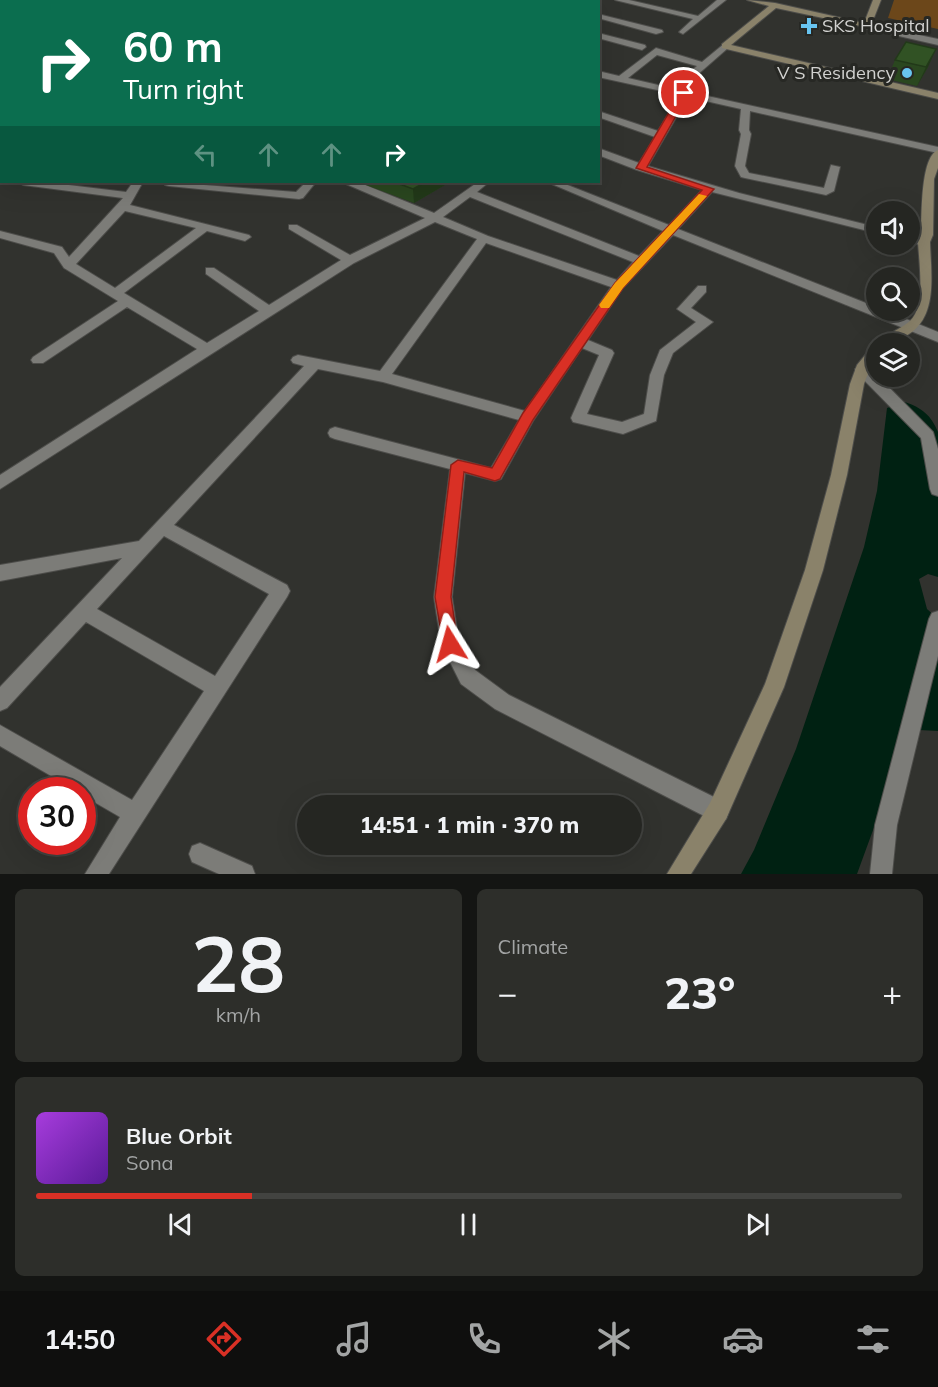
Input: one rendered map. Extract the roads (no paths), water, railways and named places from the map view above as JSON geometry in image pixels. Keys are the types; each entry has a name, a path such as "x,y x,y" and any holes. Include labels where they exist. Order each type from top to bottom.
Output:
{"street":[{"path":"683,32 722,0"},
{"path":"751,0 938,42"},
{"path":"867,26 877,0"},
{"path":"673,91 775,5"},
{"path":"610,9 699,18"},
{"path":"610,9 659,32"},
{"path":"600,36 642,47"},
{"path":"725,46 938,96"},
{"path":"620,80 658,52 704,64"},
{"path":"600,75 938,151 929,178 930,238 924,306 921,318 902,333"},
{"path":"641,168 662,136 684,93"},
{"path":"746,107 744,130 746,134 740,166 745,175 826,192 829,190 835,167"},
{"path":"600,115 662,136"},
{"path":"600,152 641,168 709,189 866,228"},
{"path":"37,183 130,196"},
{"path":"68,265 123,207 137,183"},
{"path":"169,183 233,185 299,196 310,183"},
{"path":"352,183 484,238 619,285"},
{"path":"555,183 938,336"},
{"path":"0,483 350,260 435,217 473,186 643,262"},
{"path":"335,433 495,475 528,417 619,285 643,262 669,229 709,189"},
{"path":"123,207 244,237"},
{"path":"293,226 350,260"},
{"path":"115,294 205,227"},
{"path":"0,234 58,250 68,265 207,349"},
{"path":"383,377 484,238"},
{"path":"210,271 269,311"},
{"path":"580,342 607,352 578,418 623,428 651,417 657,375 667,350 706,322 683,309 702,289"},
{"path":"38,360 128,300"},
{"path":"0,700 163,527 306,361 383,377 528,417"},
{"path":"678,874 717,811 774,687 814,570 839,475 862,369 866,364"},
{"path":"862,369 928,436 938,489"},
{"path":"458,465 443,597 450,644 468,676 502,702 717,811"},
{"path":"96,874 281,591 163,527"},
{"path":"0,573 144,547"},
{"path":"84,611 217,688"},
{"path":"881,874 886,825 938,619"},
{"path":"0,735 135,814"},
{"path":"200,854 244,874"}],"place":[{"name":"SKS Hospital","path":"809,26"},
{"name":"V S Residency","path":"907,73"}]}
